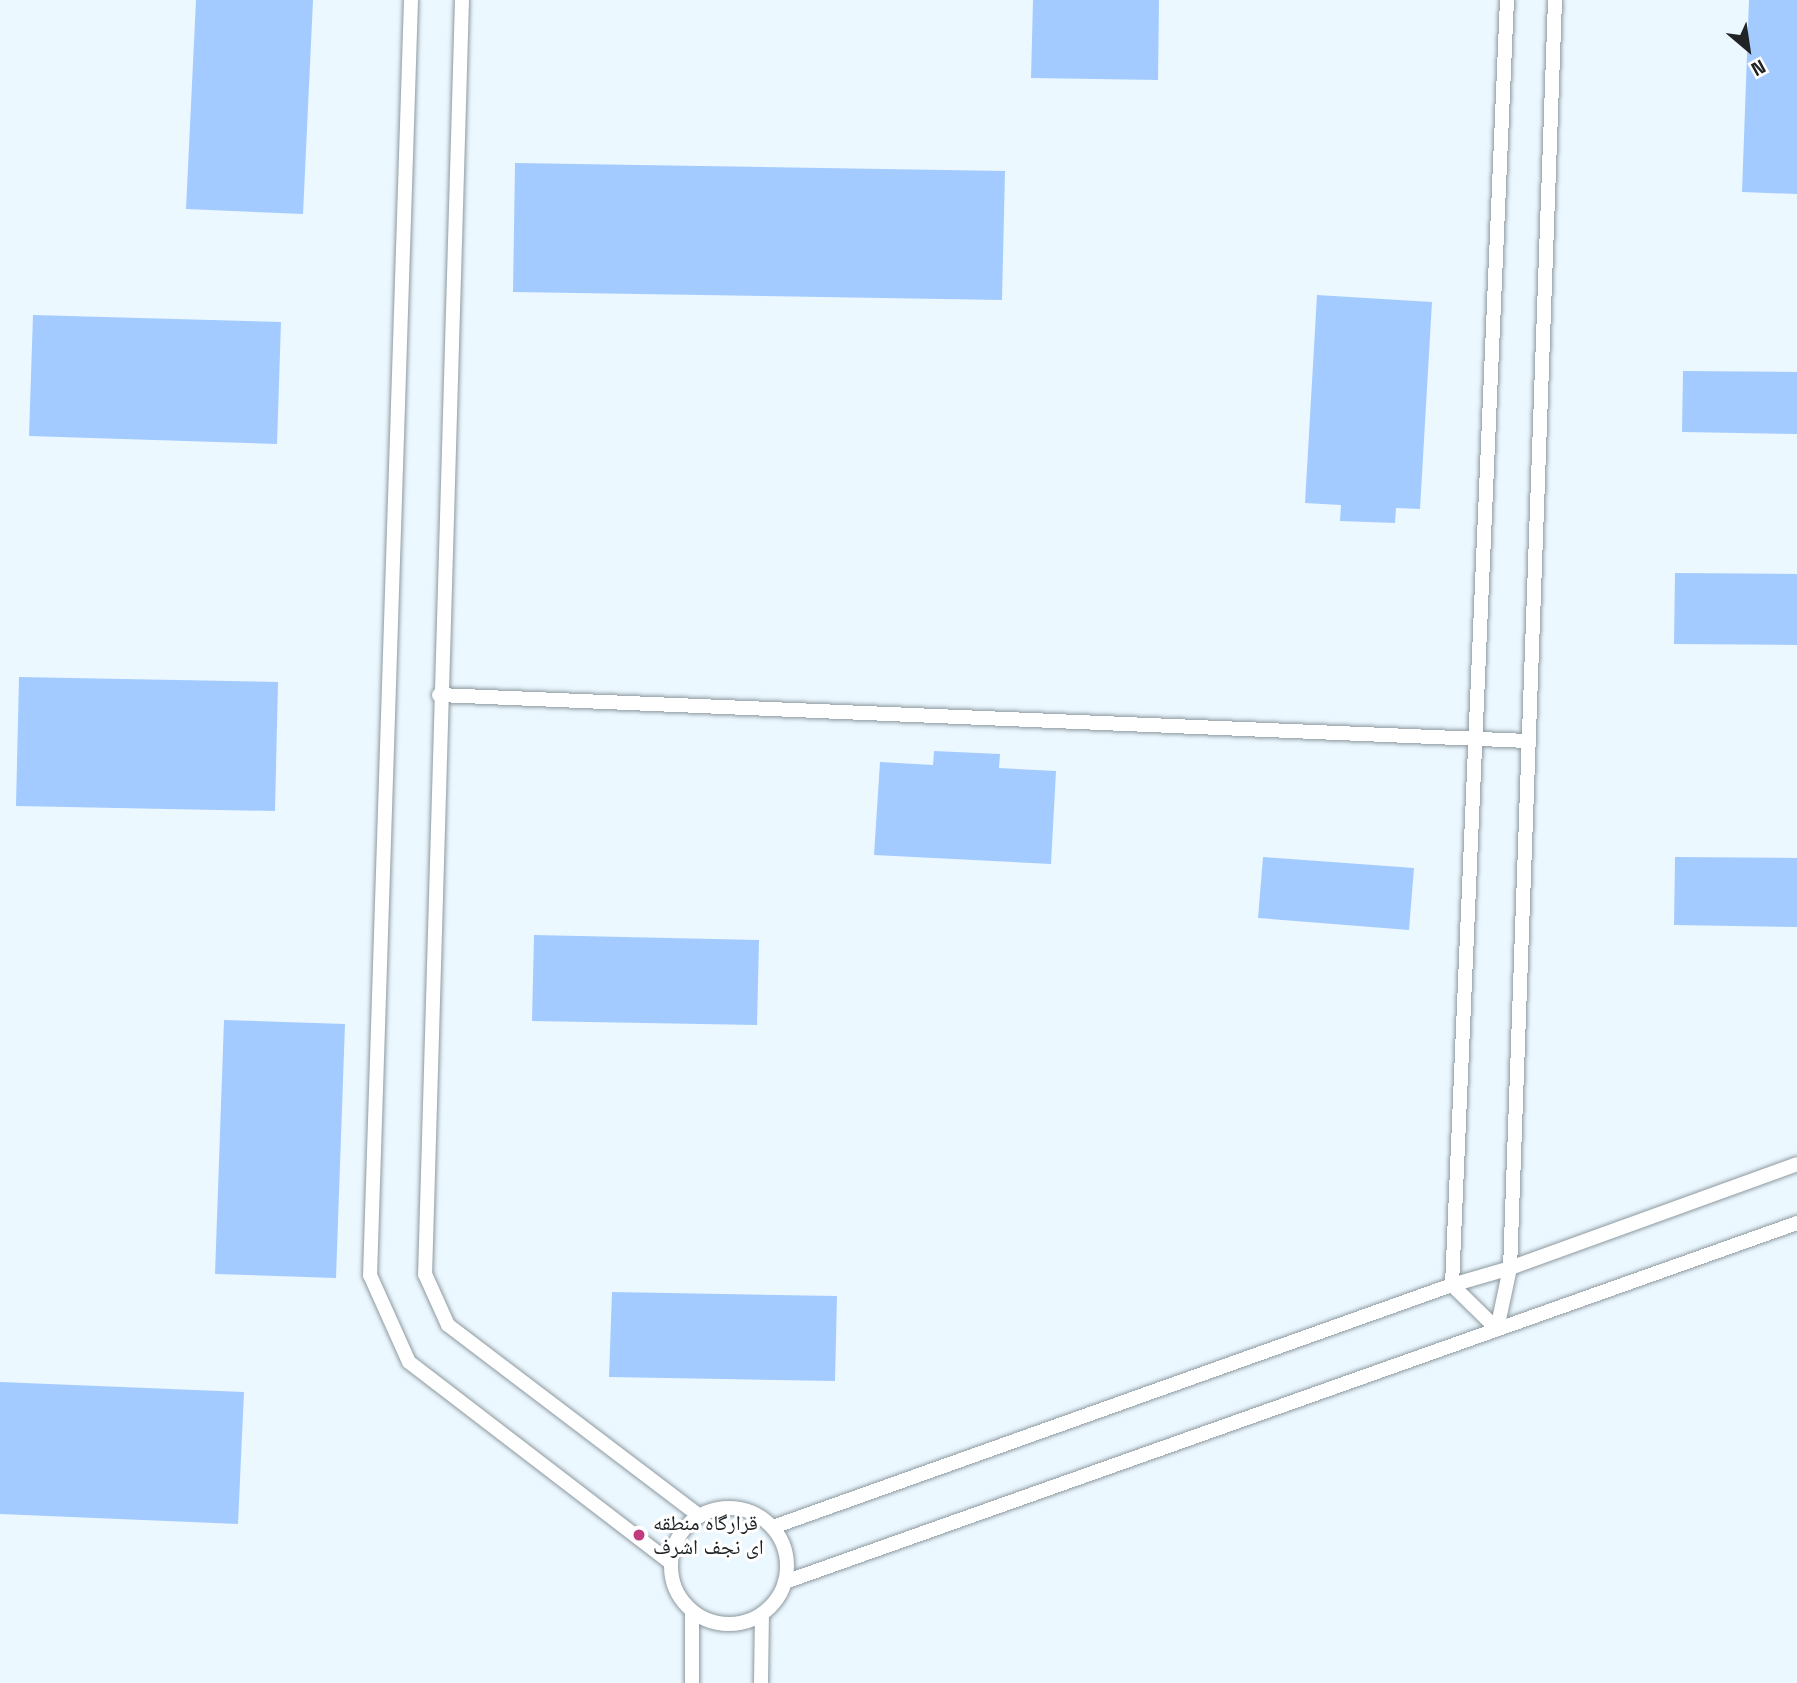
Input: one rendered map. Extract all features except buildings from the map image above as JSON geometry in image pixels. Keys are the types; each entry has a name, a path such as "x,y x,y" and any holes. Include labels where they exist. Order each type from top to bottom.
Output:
{"lane":[{"path":"411,0 370,1275 409,1362 670,1562"},
{"path":"461,0 439,695 425,1274 448,1325 700,1516"},
{"path":"1497,1329 1452,1285 1507,0"},
{"path":"1497,1329 1510,1268 1555,0"},
{"path":"439,695 1475,742 1529,741"},
{"path":"773,1527 1452,1285 1510,1268 1797,1164"},
{"path":"761,1683 762,1614 785,1582 1797,1223"},
{"path":"692,1683 692,1612 672,1581 670,1562 685,1528 700,1516 739,1508 773,1527 783,1544 785,1582"},
{"path":"692,1612 727,1624 762,1614"}],"place":[{"name":"قرارگاه منطقه ای نجف اشرف","path":"639,1535"}]}
